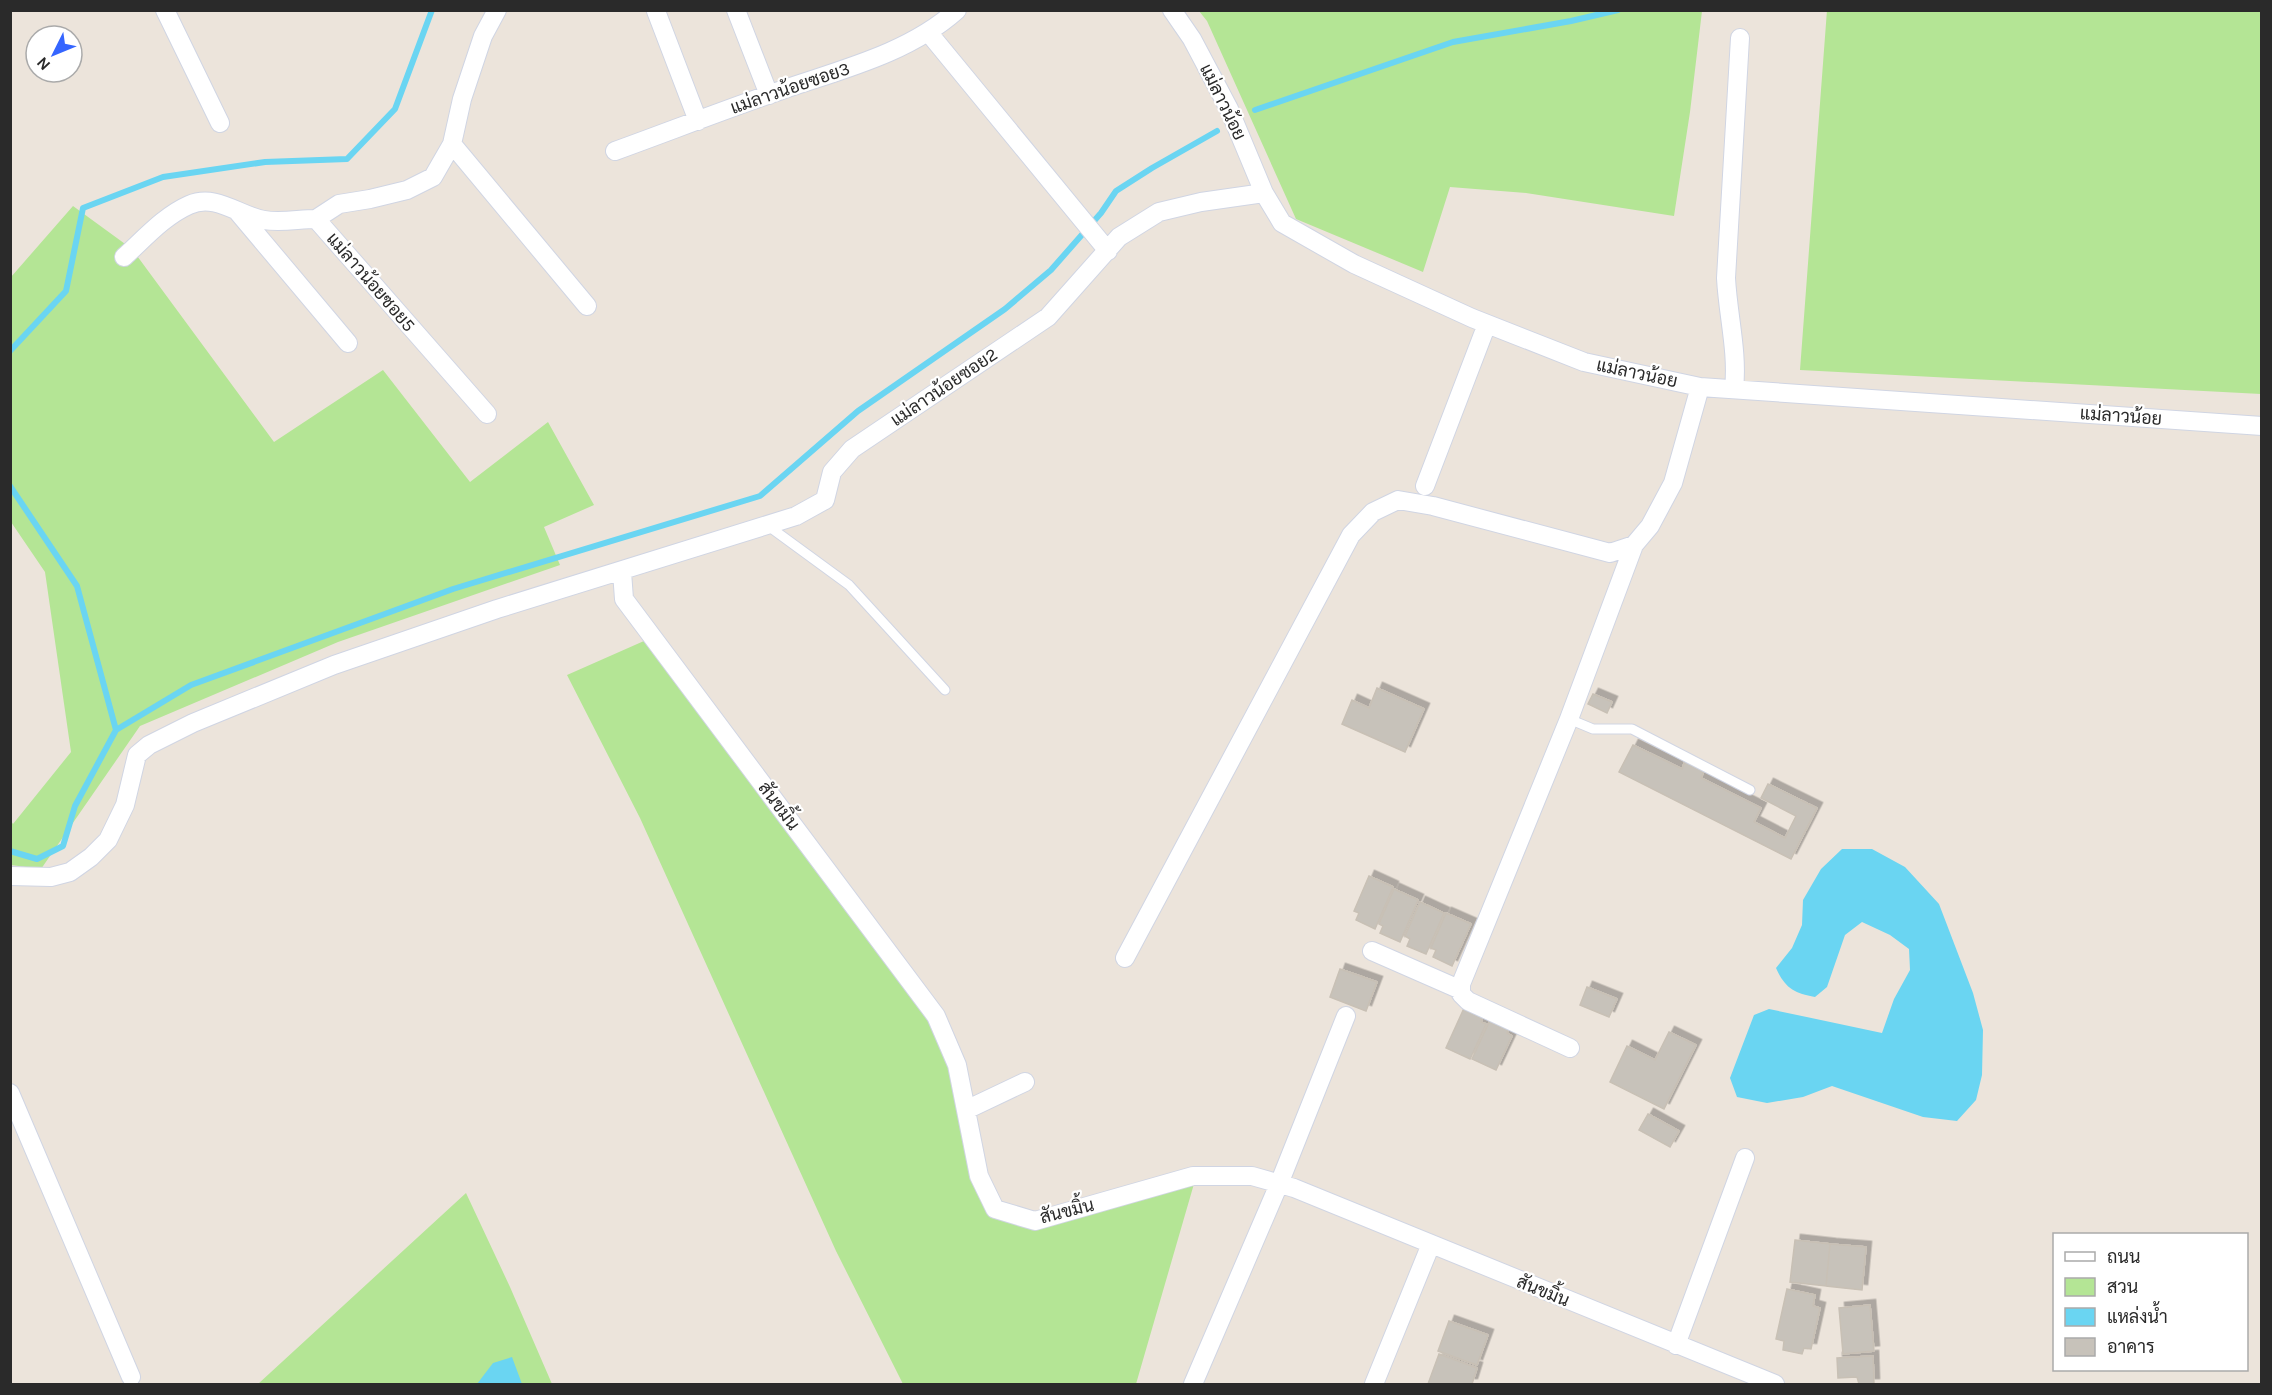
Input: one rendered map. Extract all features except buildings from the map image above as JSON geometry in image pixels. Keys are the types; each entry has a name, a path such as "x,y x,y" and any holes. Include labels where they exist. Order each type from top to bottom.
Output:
{"street":[{"path":"165,10 220,123"},
{"name":"แม่ลาวน้อยซอย5","path":"487,414 316,219 339,204 407,190 433,177 452,144 462,99 483,36 498,10"},
{"path":"736,10 769,95"},
{"name":"แม่ลาวน้อยซอย3","path":"615,151 880,56 942,24 957,10"},
{"name":"แม่ลาวน้อย","path":"1172,10 1192,39 1229,109 1264,194 1282,222 1354,264 1487,324 1584,362 1700,387 2262,426"},
{"path":"656,11 698,121"},
{"path":"928,32 1108,251"},
{"path":"1734,389 1735,350 1726,278 1740,38"},
{"path":"452,144 587,306"},
{"name":"แม่ลาวน้อยซอย2","path":"10,876 51,877 70,872 91,857 108,840 125,805 137,755 149,745 193,723 334,665 497,609 796,516 825,500 832,472 852,449 1048,317 1119,237 1159,212 1201,202 1264,194"},
{"path":"124,257 169,217 190,204 208,201 234,208 253,218 268,220 316,219"},
{"path":"234,208 348,343"},
{"path":"1425,486 1487,324"},
{"path":"1570,1048 1468,1001 1461,994 1461,984 1569,719 1634,545 1650,526 1673,483 1700,387"},
{"path":"1125,958 1351,535 1372,512 1398,500 1433,506 1610,554 1634,545"},
{"name":"สันขมิ้น","path":"622,572 624,599 936,1016 957,1065 979,1176 995,1209 1035,1221 1193,1176 1252,1176 1294,1188 1775,1384"},
{"path":"1372,951 1461,990"},
{"path":"1194,1384 1279,1184 1346,1016"},
{"path":"966,1110 1025,1082"},
{"path":"10,1093 131,1377"},
{"path":"1676,1345 1744,1158"},
{"path":"1374,1384 1431,1244"}],"lane":[{"path":"767,525 849,585 945,690"},
{"path":"1569,719 1593,729 1632,729 1750,790"}],"green space":[{"path":"1827,10 2261,11 2261,394 1800,370"},
{"path":"1199,11 1702,11 1674,216 1526,193 1450,187 1423,272 1296,219 1207,21"},
{"path":"73,206 132,249 274,442 383,370 470,482 548,422 594,505 544,527 560,565 338,642 140,726 41,869 11,865 10,819 13,824 71,752 45,572 11,522 11,277"},
{"path":"653,637 936,1016 995,1209 1035,1221 1198,1170 1136,1384 903,1384 836,1251 640,818 567,675"},
{"path":"466,1193 552,1384 258,1384"}],"water":[{"path":"1842,849 1872,849 1905,867 1939,904 1973,993 1983,1030 1982,1075 1976,1100 1957,1121 1923,1117 1832,1086 1803,1097 1767,1103 1737,1097 1730,1078 1754,1015 1769,1009 1882,1033 1894,999 1910,970 1909,949 1890,935 1862,922 1845,935 1827,987 1815,997 1801,994 1791,988 1779,975 1776,968 1792,948 1802,925 1803,900 1821,869"},
{"path":"512,1357 522,1384 477,1384 493,1363"}],"waterway":[{"path":"10,351 66,291 83,208 163,177 265,162 347,159 395,109 432,10"},
{"path":"1255,110 1453,42 1571,21 1618,10"},
{"path":"10,851 37,859 63,846 75,806 116,730 191,685 453,589 760,496 858,411 1005,309 1051,270 1101,213 1116,191 1217,131"},
{"path":"10,486 77,586 116,730"}]}
